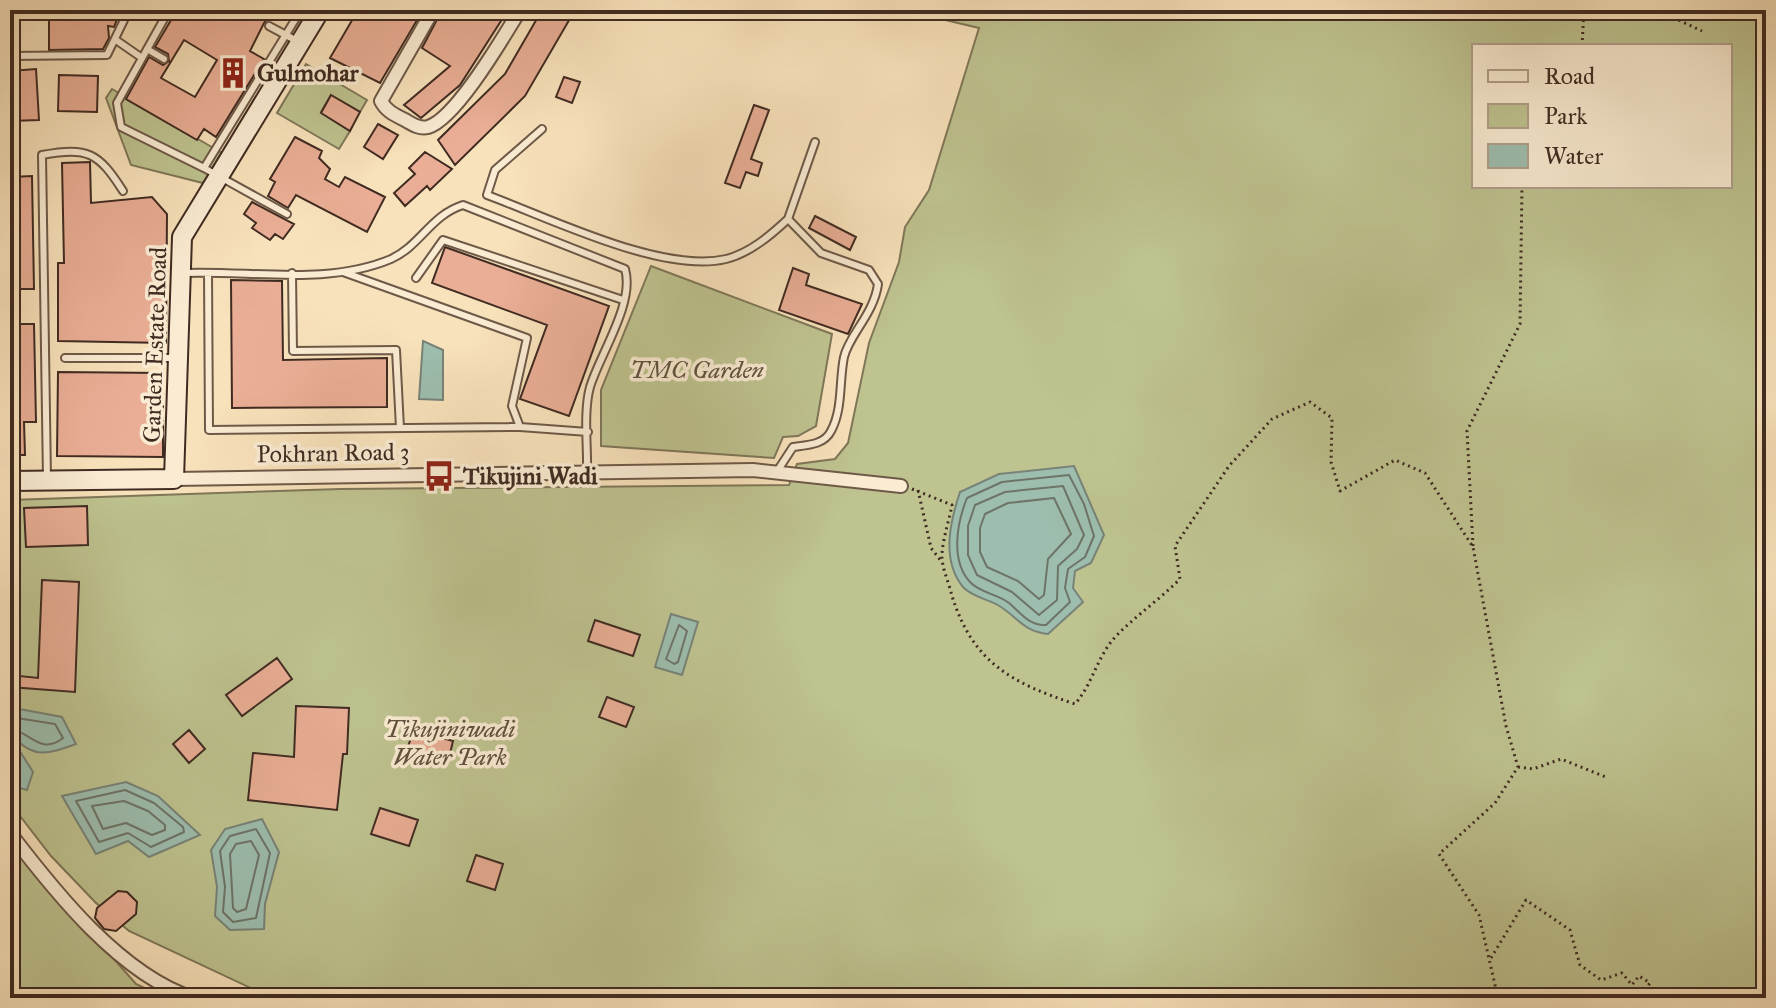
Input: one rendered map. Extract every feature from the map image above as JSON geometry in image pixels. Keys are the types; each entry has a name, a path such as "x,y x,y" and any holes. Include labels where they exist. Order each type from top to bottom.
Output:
{"street":[{"name":"Garden Estate Road","path":"174,479 182,237 210,173 293,39 320,10"},
{"path":"433,10 381,101 385,109 416,127 426,128 436,123 472,86 520,10"},
{"name":"Pokhran Road 3","path":"10,481 587,475 753,470 901,486"},
{"path":"10,833 113,951 166,990 193,998"}],"lane":[{"path":"10,56 107,55 124,20 123,10"},
{"path":"169,10 117,103 121,127 287,214"},
{"path":"269,26 293,39 301,10"},
{"path":"116,40 142,58"},
{"path":"147,49 164,59"},
{"path":"542,129 495,170 487,195 659,257 697,262 729,258 767,238 788,219 815,142"},
{"path":"47,481 42,155 84,150 105,163 123,191"},
{"path":"179,273 340,270 391,259 407,249 446,210 463,205 625,269 628,281 623,300 590,389 587,475"},
{"path":"776,473 793,447 822,442 831,432 839,405 845,354 876,298 878,284 869,270 821,253 788,219"},
{"path":"416,278 443,240 623,300"},
{"path":"340,270 527,338 512,406 520,427"},
{"path":"208,273 209,430 520,427 588,432"},
{"path":"292,273 293,351 396,350 400,428"},
{"path":"65,358 177,358"}],"path":[{"path":"1582,44 1584,10"},
{"path":"1657,10 1702,31"},
{"path":"1498,998 1479,915 1439,854 1495,803 1518,767 1506,726 1473,547 1467,431 1520,324 1522,188"},
{"path":"901,486 952,505 941,556 961,624 995,667 1026,688 1075,704 1090,686 1098,661 1118,634 1154,606 1180,579 1175,546 1229,466 1272,419 1310,402 1332,418 1331,462 1340,491 1395,460 1425,473 1473,547"},
{"path":"918,490 931,548 944,565"},
{"path":"1518,767 1533,769 1561,759 1608,778"},
{"path":"1491,958 1526,900 1570,930 1580,965 1601,980 1622,973 1632,985 1639,976 1650,983 1641,995 1647,998"},
{"path":"1765,998 1766,950"}],"green space":[{"name":"Tikujiniwadi Water Park","path":"903,10 1766,10 1766,998 272,998 129,931 96,903 51,856 10,803 10,500 340,489 789,485 797,464 835,459 848,443 869,343 899,262 905,227 929,190 979,28"},
{"path":"306,64 367,100 360,112 331,95 321,112 350,131 339,149 277,113"},
{"path":"112,89 222,153 203,183 131,165 106,98"},
{"name":"TMC Garden","path":"651,266 832,334 816,426 798,436 783,437 774,458 601,446 601,390"},
{"path":"10,842 136,984 165,998 10,998"}],"water":[{"path":"423,341 443,350 443,400 419,399"},
{"path":"1074,466 1104,535 1091,563 1075,571 1073,588 1083,602 1048,634 1040,633 1028,628 997,604 963,587 956,576 950,553 953,516 960,492 999,474"},
{"path":"671,614 698,622 682,675 655,667"},
{"path":"14,708 62,717 76,744 48,752 25,747 10,733 10,714"},
{"path":"10,751 21,753 33,772 27,790 10,785"},
{"path":"126,782 158,796 200,835 149,857 128,841 96,854 62,796"},
{"path":"262,819 279,852 265,904 264,929 230,930 215,916 217,887 211,850 225,829"}],"building":[{"path":"49,10 116,10 116,22 114,27 108,26 109,38 103,49 49,50"},
{"name":"Gulmohar","path":"177,10 275,10 264,23 250,51 264,59 216,137 204,129 197,140 126,99 149,57 163,65 169,61 168,54 155,47","holes":["184,40 217,60 195,97 161,78"]},
{"path":"358,10 423,10 380,83 330,58"},
{"path":"442,10 508,10 460,85 421,118 404,105 450,66 422,48"},
{"path":"542,10 575,10 525,96 455,165 438,140 505,74"},
{"path":"36,69 39,120 10,121 10,71"},
{"path":"59,75 98,76 97,112 58,111"},
{"path":"564,77 580,82 572,103 556,97"},
{"path":"331,95 360,112 350,131 321,113"},
{"path":"754,105 769,110 751,159 762,163 758,176 746,172 740,188 725,183"},
{"path":"378,124 398,135 383,159 364,147"},
{"path":"295,137 322,151 319,158 330,169 325,179 339,187 345,177 385,197 367,232 296,195 288,208 268,196 275,182 270,179"},
{"path":"425,152 452,169 430,190 427,186 405,206 394,193 415,174 409,168"},
{"path":"90,162 91,203 152,197 167,214 166,343 58,341 58,263 64,263 62,163"},
{"path":"32,176 34,289 10,289 10,177"},
{"path":"252,202 294,224 283,239 275,234 270,240 252,228 256,223 244,214"},
{"path":"815,216 856,237 850,250 809,228"},
{"path":"445,247 609,306 569,416 520,399 547,325 432,283"},
{"path":"793,268 809,274 806,285 862,304 848,334 779,310"},
{"path":"231,280 282,281 283,360 387,358 387,407 232,408"},
{"path":"10,324 34,324 36,422 24,422 25,455 10,455"},
{"path":"58,372 163,373 163,457 57,456"},
{"path":"87,506 88,545 26,547 24,508"},
{"path":"42,580 79,582 75,692 10,687 10,675 38,678"},
{"path":"595,620 640,635 633,656 588,641"},
{"path":"277,658 292,679 242,716 226,695"},
{"path":"607,697 634,707 626,727 599,717"},
{"path":"296,706 349,708 347,754 343,754 337,810 248,800 253,753 294,757"},
{"path":"189,730 205,749 189,763 173,744"},
{"path":"413,730 453,741 448,762 407,751"},
{"path":"380,808 418,820 409,846 371,834"},
{"path":"476,855 503,864 495,890 467,881"},
{"path":"118,891 127,892 137,902 136,914 116,931 104,929 95,918 97,908"}],"place":[{"name":"Gulmohar","path":"233,73"},
{"name":"Tikujini Wadi","path":"439,476"}]}
